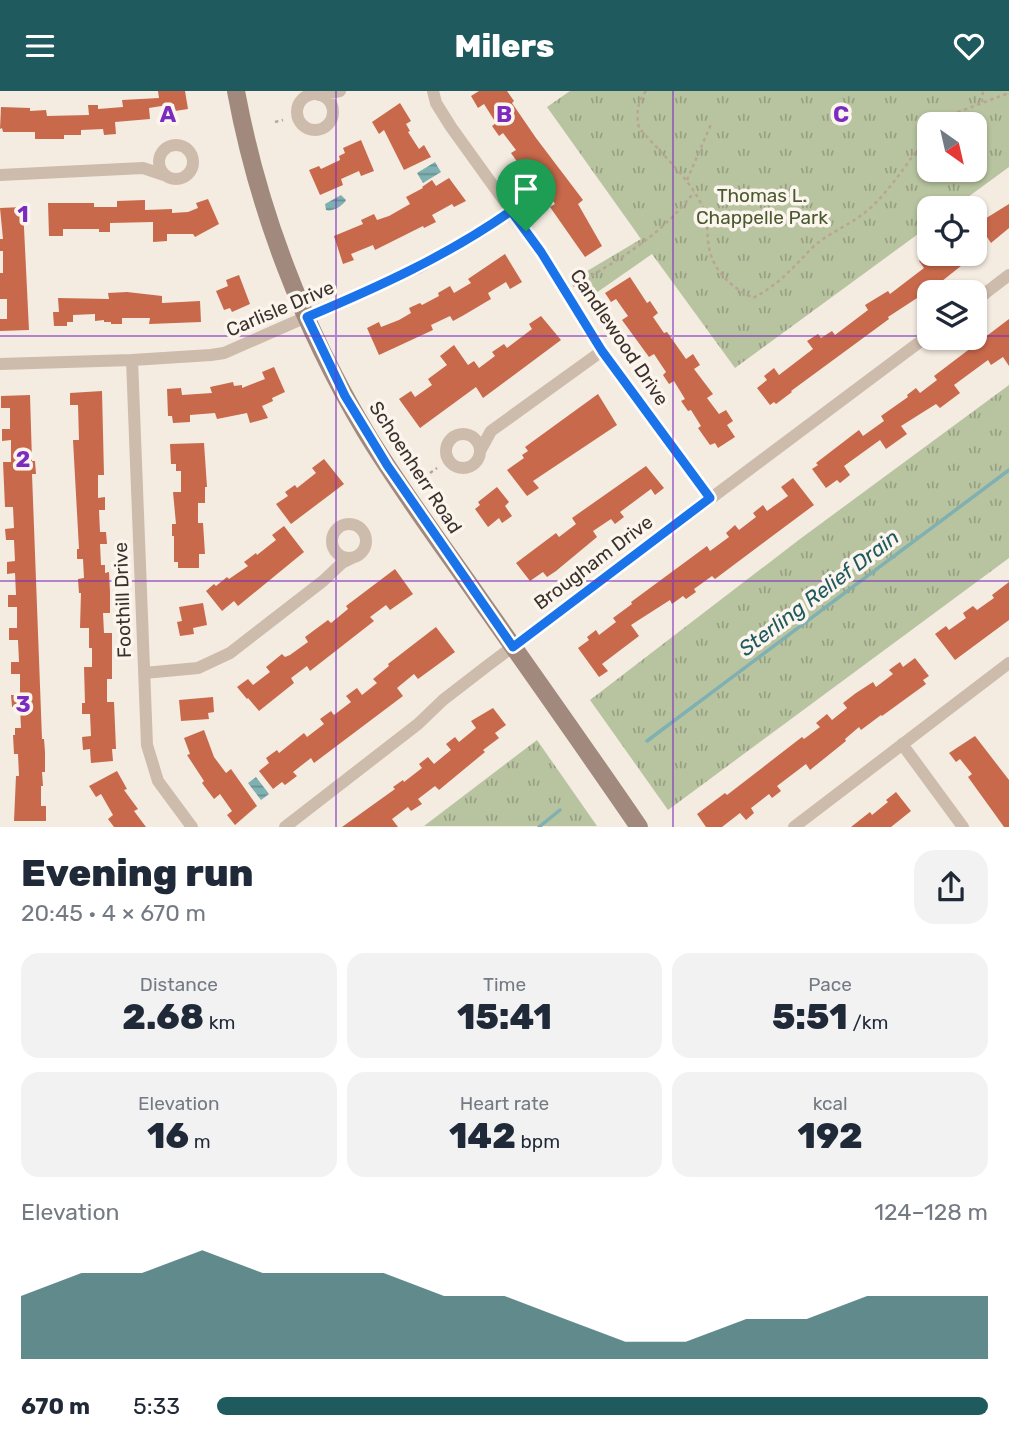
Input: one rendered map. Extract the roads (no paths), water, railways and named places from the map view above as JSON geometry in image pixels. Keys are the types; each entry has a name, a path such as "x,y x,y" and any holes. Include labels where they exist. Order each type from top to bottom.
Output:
{"main road":[{"name":"Schoenherr Road","path":"236,91 263,201 307,317 330,367 372,442 639,827"}],"street":[{"path":"319,95 331,106 332,117 326,126 316,130 305,127 298,117 299,105 307,97 340,91"},
{"path":"331,106 340,91"},
{"name":"Candlewood Drive","path":"433,91 436,103 451,127 541,252 602,351 710,498"},
{"path":"0,175 143,168 174,179 184,177 192,169 193,157 181,145 169,146 143,168"},
{"path":"160,154 159,165 164,174"},
{"name":"Carlisle Drive","path":"0,364 132,360 224,353 418,268 481,232 511,211"},
{"path":"987,292 1009,275"},
{"name":"Brougham Drive","path":"285,827 513,647 917,343"},
{"path":"491,431 457,434 449,440 445,451 449,462 460,468 471,466 479,457 491,431 602,351"},
{"name":"Foothill Drive","path":"132,360 147,745 158,781 192,827"},
{"path":"469,434 477,440 480,451"},
{"path":"144,673 198,668 230,653 323,581 333,570 361,553 366,543 365,532 356,524 339,526 332,536 333,570"},
{"path":"333,548 341,556 352,558"},
{"path":"794,827 1009,663"},
{"path":"902,744 963,827"}],"water":[{"path":"435,162 441,172 423,183 417,173"},
{"path":"341,195 346,200 342,204 326,210 325,204"},
{"path":"256,777 269,794 261,800 248,783"}],"waterway":[{"name":"Sterling Relief Drain","path":"647,741 1009,470"},
{"name":"Sterling Relief Drain","path":"539,827 560,810"}],"park label":[{"name":"Thomas L. Chappelle Park","path":"762,206"}]}
